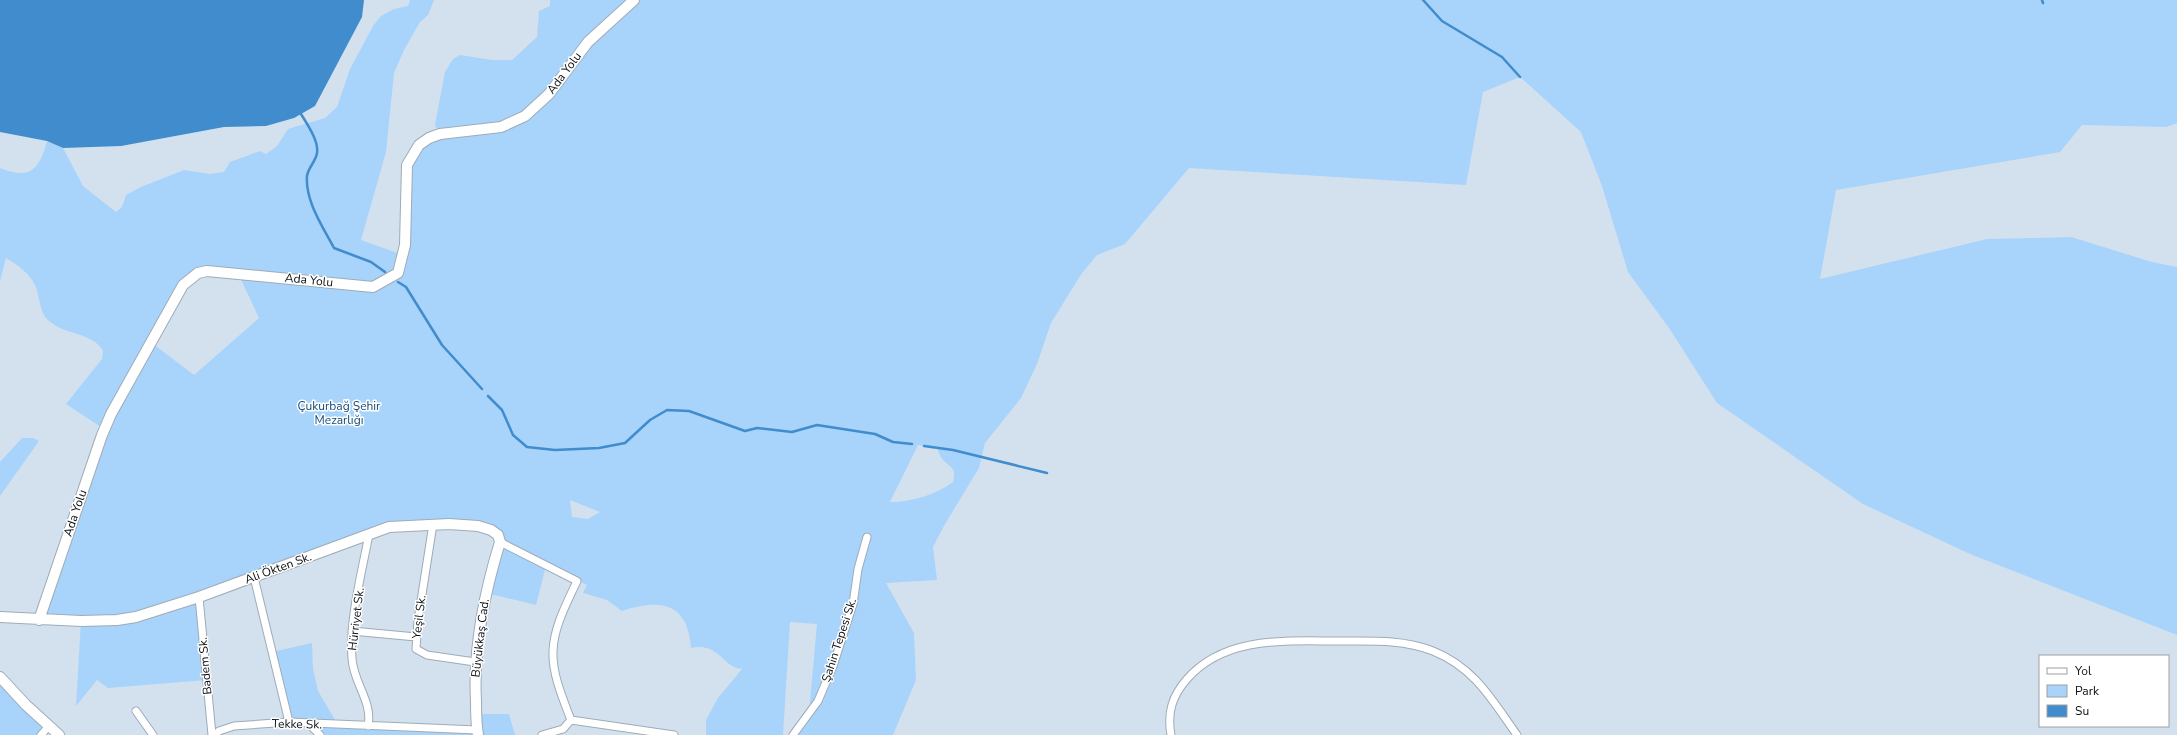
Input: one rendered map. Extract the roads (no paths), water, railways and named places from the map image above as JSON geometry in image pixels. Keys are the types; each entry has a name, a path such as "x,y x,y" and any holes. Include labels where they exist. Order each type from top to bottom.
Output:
{"street":[{"name":"Ada Yolu","path":"44,620 104,429 184,285 198,273 207,271 373,287 398,273 406,246 407,165 419,145 429,138 440,134 500,127 525,116 549,94 588,42 634,0"},
{"name":"Ali Ökten Sk.","path":"0,617 44,620 118,620 156,612 389,527 433,524 478,526 490,530 498,535 500,542"},
{"name":"Yeşil Sk.","path":"433,524 416,637 416,649 422,654 475,662"},
{"name":"Hürriyet Sk.","path":"368,726 369,707 360,688 352,661 352,631 369,534"},
{"name":"Şahin Tepesi Sk.","path":"793,735 818,702 833,666 853,604 858,569 867,537"},
{"name":"Büyükkaş Cad.","path":"478,732 475,662 486,593 500,542"},
{"path":"500,542 577,581 560,617 553,651 559,685 571,720"},
{"path":"254,577 289,722"},
{"name":"Badem Sk.","path":"200,597 212,735"},
{"path":"352,631 416,637"},
{"path":"1171,735 1170,708 1177,690 1190,675 1210,659 1234,649 1277,641 1410,643 1434,651 1460,665 1473,676 1517,735"},
{"path":"2,682 48,727 59,735"},
{"path":"136,711 153,735"},
{"path":"571,720 622,731 674,735"},
{"path":"542,735 563,732 571,720"},
{"name":"Tekke Sk.","path":"215,735 218,731 234,726 289,722 478,732"},
{"path":"309,724 320,735"},
{"path":"41,735 48,727"}],"water":[{"path":"0,0 364,0 362,17 315,106 294,118 266,126 224,127 121,146 63,148 47,141 0,132"}],"waterway":[{"path":"1423,0 1442,21 1502,57 1520,77"},
{"path":"301,114 312,133 317,148 316,156 307,176 307,185 312,204 320,223 334,248 371,262 385,272"},
{"path":"398,282 406,287 442,345 482,389"},
{"path":"488,396 502,410 513,435 527,447 555,450 599,448 625,443 650,420 667,410 689,411 745,431 757,428 792,432 817,425 875,434 893,442 912,444"},
{"path":"924,446 953,450 1047,473"}],"park label":[{"name":"Çukurbağ Şehir Mezarlığı","path":"339,413"}]}
